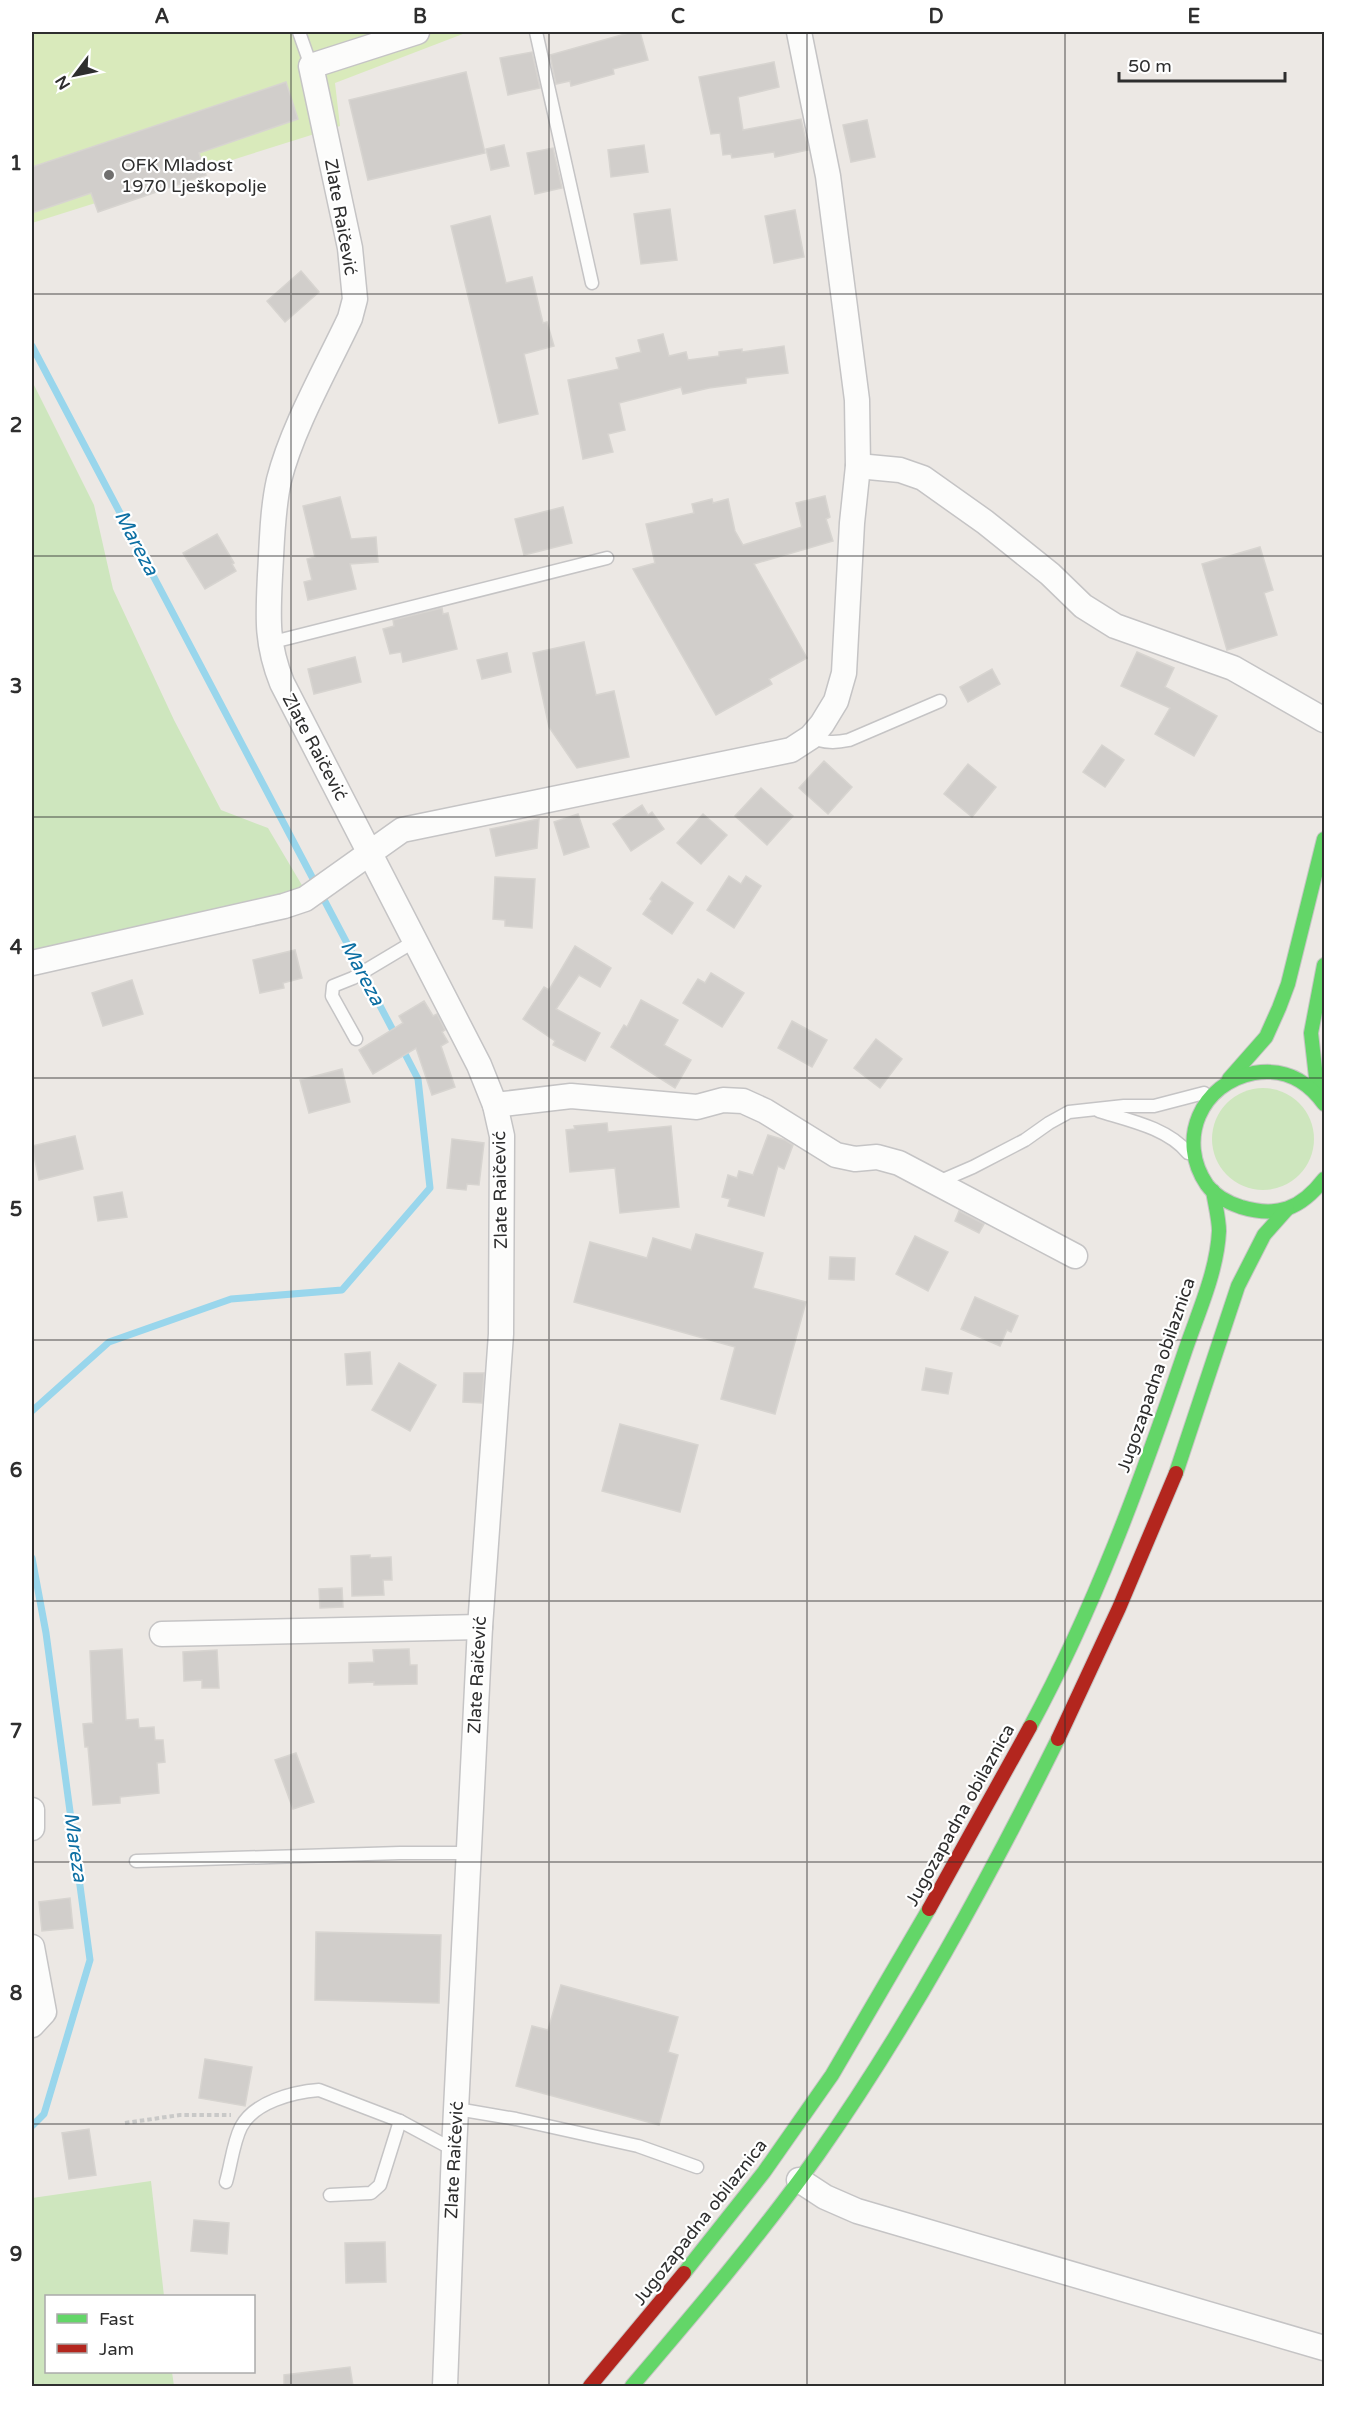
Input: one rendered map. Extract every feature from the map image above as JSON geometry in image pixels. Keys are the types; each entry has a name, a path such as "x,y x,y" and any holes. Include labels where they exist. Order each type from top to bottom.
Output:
{"main road":[{"path":"1287,1209 1268,1213 1248,1211 1229,1204 1213,1191 1202,1177 1195,1161 1192,1142 1195,1123 1202,1105 1214,1090 1229,1079 1266,1037 1280,1008 1324,839"},
{"path":"1321,1100 1311,1033 1324,965"},
{"path":"1229,1079 1252,1071 1276,1071 1299,1079 1321,1100"},
{"path":"632,2386 739,2258 799,2180 875,2068 955,1934 1068,1722 1172,1483 1244,1273 1260,1240 1278,1217 1310,1196 1324,1179"},
{"name":"Jugozapadna obilaznica","path":"590,2386 716,2234 764,2172 832,2075 961,1853 1060,1672 1106,1566 1156,1435 1214,1262 1219,1230 1213,1191"}],"street":[{"path":"311,66 417,32"},
{"path":"32,963 284,906 305,898 329,883 402,830 791,750 811,737 836,701 844,673 852,523 858,466 856,400 828,176 799,32"},
{"name":"Zlate Raičević","path":"311,66 350,248 355,299 350,318 290,446 279,480 273,524 268,618 269,643 272,659 282,683 479,1065 495,1105 502,1136 501,1334 480,1627 454,2150 445,2386"},
{"path":"858,466 900,470 923,478 1004,537 1050,574 1083,606 1114,626 1233,668 1324,720"},
{"path":"495,1105 571,1096 697,1107 723,1100 743,1101 765,1111 836,1155 855,1159 878,1157 899,1163 1075,1256"},
{"path":"162,1634 480,1627"},
{"path":"32,1810 32,1828"},
{"path":"32,1947 44,2012 32,2025"},
{"path":"799,2180 825,2197 857,2211 1324,2348"}],"lane":[{"path":"299,32 311,66"},
{"path":"536,32 592,283"},
{"path":"269,643 607,558"},
{"path":"811,737 822,742 837,743 849,740 896,722 940,701"},
{"path":"356,1039 331,990 415,941"},
{"path":"935,1183 973,1167 1017,1144 1069,1112 1154,1106 1214,1090"},
{"path":"1092,1109 1154,1130 1184,1148 1195,1161"},
{"path":"1310,1196 1324,1190"},
{"path":"136,1861 468,1853"},
{"path":"226,2182 241,2127 253,2113 290,2095 319,2090 400,2121 454,2150"},
{"path":"457,2109 516,2119 638,2146 698,2167"},
{"path":"330,2195 371,2193 380,2185 400,2121"}],"path":[{"path":"125,2123 180,2115 253,2113"}],"green space":[{"name":"OFK Mladost 1970 Lješkopolje","path":"32,32 468,32 335,83 340,126 32,223"},
{"path":"32,381 94,505 113,589 174,720 221,810 268,828 306,892 32,952"},
{"path":"1263,1088 1283,1092 1299,1103 1310,1119 1314,1139 1310,1159 1299,1175 1283,1186 1263,1190 1243,1186 1227,1175 1216,1159 1212,1139 1216,1119 1227,1103 1243,1092"},
{"path":"151,2181 164,2295 45,2295 45,2373 172,2373 174,2386 32,2386 32,2198"}],"building":[{"path":"632,32 640,32 648,60 613,69 614,74 571,86 570,81 556,84 550,55"},
{"path":"532,52 540,88 508,95 500,58"},
{"path":"774,62 779,87 738,97 743,130 801,119 808,150 775,157 774,152 732,158 731,154 723,155 720,133 711,134 699,77"},
{"path":"466,72 485,153 368,180 349,100"},
{"path":"286,82 298,119 199,153 206,175 98,212 91,193 32,213 32,167"},
{"path":"867,120 875,157 851,162 843,125"},
{"path":"504,145 509,166 491,170 486,149"},
{"path":"644,145 648,172 611,177 608,150"},
{"path":"553,148 562,188 535,194 527,153"},
{"path":"670,209 677,260 641,264 634,214"},
{"path":"795,210 804,257 774,263 765,216"},
{"path":"490,216 506,283 532,277 543,323 547,322 554,346 524,354 538,414 499,423 451,226"},
{"path":"301,271 319,292 285,322 267,301"},
{"path":"663,334 669,356 686,352 688,360 719,356 719,352 742,349 742,352 784,346 788,373 746,378 746,383 683,394 681,387 619,403 625,430 608,434 613,452 583,459 568,380 619,369 616,358 641,352 638,340"},
{"path":"825,496 830,517 826,519 833,541 754,564 807,658 769,679 772,684 716,715 633,569 655,563 646,524 694,513 692,504 712,499 713,503 728,499 735,531 743,545 802,527 796,503"},
{"path":"340,497 351,539 376,537 378,562 350,564 356,589 308,600 304,582 312,580 307,559 315,557 303,506"},
{"path":"563,507 572,543 524,555 515,519"},
{"path":"217,534 234,563 232,564 236,571 205,589 183,553"},
{"path":"1260,547 1273,590 1264,593 1277,635 1227,650 1202,564"},
{"path":"442,608 443,614 448,613 457,649 403,662 401,652 390,654 383,629 394,626 393,620"},
{"path":"584,642 596,695 614,691 629,757 577,768 549,727 533,653"},
{"path":"1137,652 1174,668 1165,687 1217,716 1194,756 1155,734 1170,708 1121,686"},
{"path":"507,653 511,672 482,679 477,660"},
{"path":"355,657 361,682 314,694 308,669"},
{"path":"992,669 1000,684 968,702 960,687"},
{"path":"1102,745 1124,760 1105,787 1083,772"},
{"path":"824,761 852,787 828,814 799,788"},
{"path":"968,764 996,787 972,817 944,794"},
{"path":"761,788 793,816 767,845 735,816"},
{"path":"642,805 648,815 652,812 664,829 631,851 613,824"},
{"path":"578,814 589,847 564,855 554,822"},
{"path":"703,814 727,835 701,864 677,843"},
{"path":"539,819 537,848 496,856 490,829"},
{"path":"729,876 741,884 746,876 761,886 734,928 707,910"},
{"path":"495,877 535,879 532,928 505,926 505,920 493,919"},
{"path":"662,882 693,903 672,934 643,914"},
{"path":"575,946 611,968 600,987 579,975 556,1009 600,1033 585,1061 553,1045 555,1041 523,1019 544,987 549,990"},
{"path":"295,950 302,978 283,983 284,988 260,993 253,960"},
{"path":"711,973 744,993 722,1027 683,1003 698,979 705,983"},
{"path":"132,980 143,1014 103,1026 92,993"},
{"path":"641,1000 678,1020 664,1045 691,1060 675,1088 611,1047 624,1025 627,1027"},
{"path":"424,1001 433,1016 437,1014 445,1030 442,1032 448,1042 441,1046 455,1087 432,1095 416,1048 373,1074 359,1050 403,1023 399,1016"},
{"path":"792,1021 827,1040 812,1067 778,1048"},
{"path":"876,1039 902,1059 880,1088 854,1068"},
{"path":"342,1069 350,1102 309,1113 300,1080"},
{"path":"607,1123 608,1132 671,1126 679,1207 620,1213 615,1168 570,1172 566,1130 575,1129 574,1126"},
{"path":"768,1135 793,1145 784,1169 778,1166 764,1216 728,1206 730,1199 722,1197 728,1175 737,1178 739,1171 753,1175"},
{"path":"75,1136 83,1169 39,1180 32,1146"},
{"path":"452,1139 484,1143 479,1185 467,1184 466,1190 447,1188"},
{"path":"122,1192 127,1217 98,1221 94,1197"},
{"path":"959,1211 984,1224 979,1233 955,1221"},
{"path":"696,1234 763,1253 753,1288 806,1302 775,1414 721,1399 735,1347 574,1302 590,1242 647,1258 653,1238 691,1250"},
{"path":"915,1236 948,1252 928,1291 896,1274"},
{"path":"830,1257 855,1258 854,1280 829,1279"},
{"path":"975,1297 1018,1316 1011,1332 1007,1330 1000,1346 961,1329"},
{"path":"370,1352 372,1384 347,1385 345,1354"},
{"path":"399,1363 436,1385 410,1431 372,1410"},
{"path":"926,1368 952,1373 948,1394 922,1390"},
{"path":"464,1373 484,1373 482,1403 463,1402"},
{"path":"620,1424 698,1445 680,1512 602,1491"},
{"path":"370,1555 370,1558 391,1557 392,1580 383,1580 384,1595 352,1596 351,1556"},
{"path":"342,1588 343,1607 320,1608 319,1589"},
{"path":"122,1649 126,1720 138,1719 139,1728 154,1727 155,1740 163,1740 165,1762 157,1763 159,1793 120,1797 120,1803 93,1805 88,1747 85,1747 83,1724 93,1723 90,1651"},
{"path":"409,1649 410,1665 417,1665 417,1684 349,1683 349,1663 374,1662 373,1650"},
{"path":"217,1650 219,1688 202,1688 202,1680 184,1681 183,1652"},
{"path":"296,1753 314,1802 293,1809 275,1760"},
{"path":"70,1898 73,1928 42,1931 39,1902"},
{"path":"316,1932 441,1935 439,2003 315,2000"},
{"path":"561,1985 678,2017 668,2052 678,2055 659,2125 516,2086 532,2026 548,2030"},
{"path":"205,2059 252,2067 245,2106 199,2098"},
{"path":"89,2129 96,2175 69,2179 62,2133"},
{"path":"194,2220 229,2223 227,2254 191,2251"},
{"path":"385,2242 386,2282 346,2283 345,2243"},
{"path":"350,2367 353,2386 284,2386 284,2375"}],"waterway":[{"name":"Mareza","path":"32,346 397,1038"},
{"name":"Mareza","path":"32,1411 109,1342 231,1299 342,1290 430,1188 418,1079 402,1048"},
{"name":"Mareza","path":"32,1558 46,1633 90,1960 44,2114 32,2126"}],"traffic: fast":[{"path":"1229,1079 1266,1037 1279,1008 1288,984 1324,839"},
{"path":"1318,1095 1311,1033 1324,965"},
{"path":"1324,1104 1310,1088 1285,1074 1254,1073 1235,1079 1220,1088 1208,1101 1199,1116 1194,1132 1194,1150 1198,1168 1207,1185 1218,1196 1241,1207 1266,1211 1287,1208 1306,1198 1324,1179"},
{"path":"1030,1727 1096,1591 1151,1449 1206,1294 1215,1262 1219,1231 1213,1191"},
{"path":"1176,1473 1238,1286 1264,1235 1287,1209"},
{"path":"632,2386 773,2215 851,2106 915,2004 975,1899 1058,1739"},
{"path":"684,2273 764,2172 832,2075 929,1909"}],"traffic: jam":[{"path":"1058,1739 1119,1608 1176,1473"},
{"path":"929,1909 1030,1727"},
{"path":"590,2386 684,2273"}],"place":[{"name":"OFK Mladost 1970 Lješkopolje","path":"109,175"}]}
